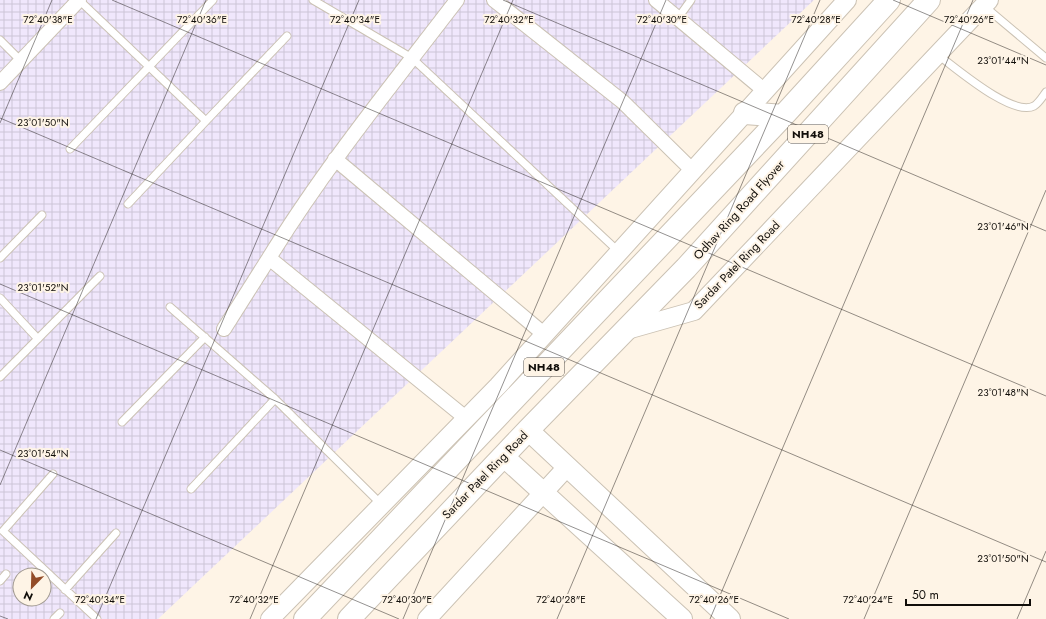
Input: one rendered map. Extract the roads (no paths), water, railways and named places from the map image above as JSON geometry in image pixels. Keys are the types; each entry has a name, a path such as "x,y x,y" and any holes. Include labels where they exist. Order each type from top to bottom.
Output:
{"highway":[{"name":"NH48","path":"305,619 783,116 889,0"},
{"name":"Odhav Ring Road Flyover","path":"627,330 686,268 929,0"},
{"path":"745,113 783,116"},
{"name":"Sardar Patel Ring Road","path":"349,619 528,430 627,330"}],"main road":[{"path":"528,430 730,619"},
{"path":"503,456 682,619"}],"street":[{"path":"0,83 79,0"},
{"path":"224,329 301,206 335,159 457,0"},
{"path":"494,0 623,102 692,171"},
{"path":"656,0 765,91"},
{"path":"270,619 467,419 545,335 844,1"},
{"name":"Sardar Patel Ring Road","path":"627,330 694,311 987,3"},
{"path":"335,159 545,335"},
{"path":"269,258 467,419"},
{"path":"427,619 567,467"}],"lane":[{"path":"79,0 206,121"},
{"path":"70,149 213,0"},
{"path":"313,0 412,58 619,252"},
{"path":"678,18 692,0"},
{"path":"987,3 1046,58"},
{"path":"128,204 287,36"},
{"path":"0,40 21,61"},
{"path":"938,55 1007,104 1026,108 1034,106 1046,92"},
{"path":"0,258 42,215"},
{"path":"0,377 100,276"},
{"path":"0,298 38,339"},
{"path":"170,307 276,399 382,505"},
{"path":"122,422 205,337"},
{"path":"191,489 276,399"},
{"path":"53,474 3,531 97,619"},
{"path":"65,590 116,533"},
{"path":"0,581 6,574"},
{"path":"54,619 60,613"}]}
